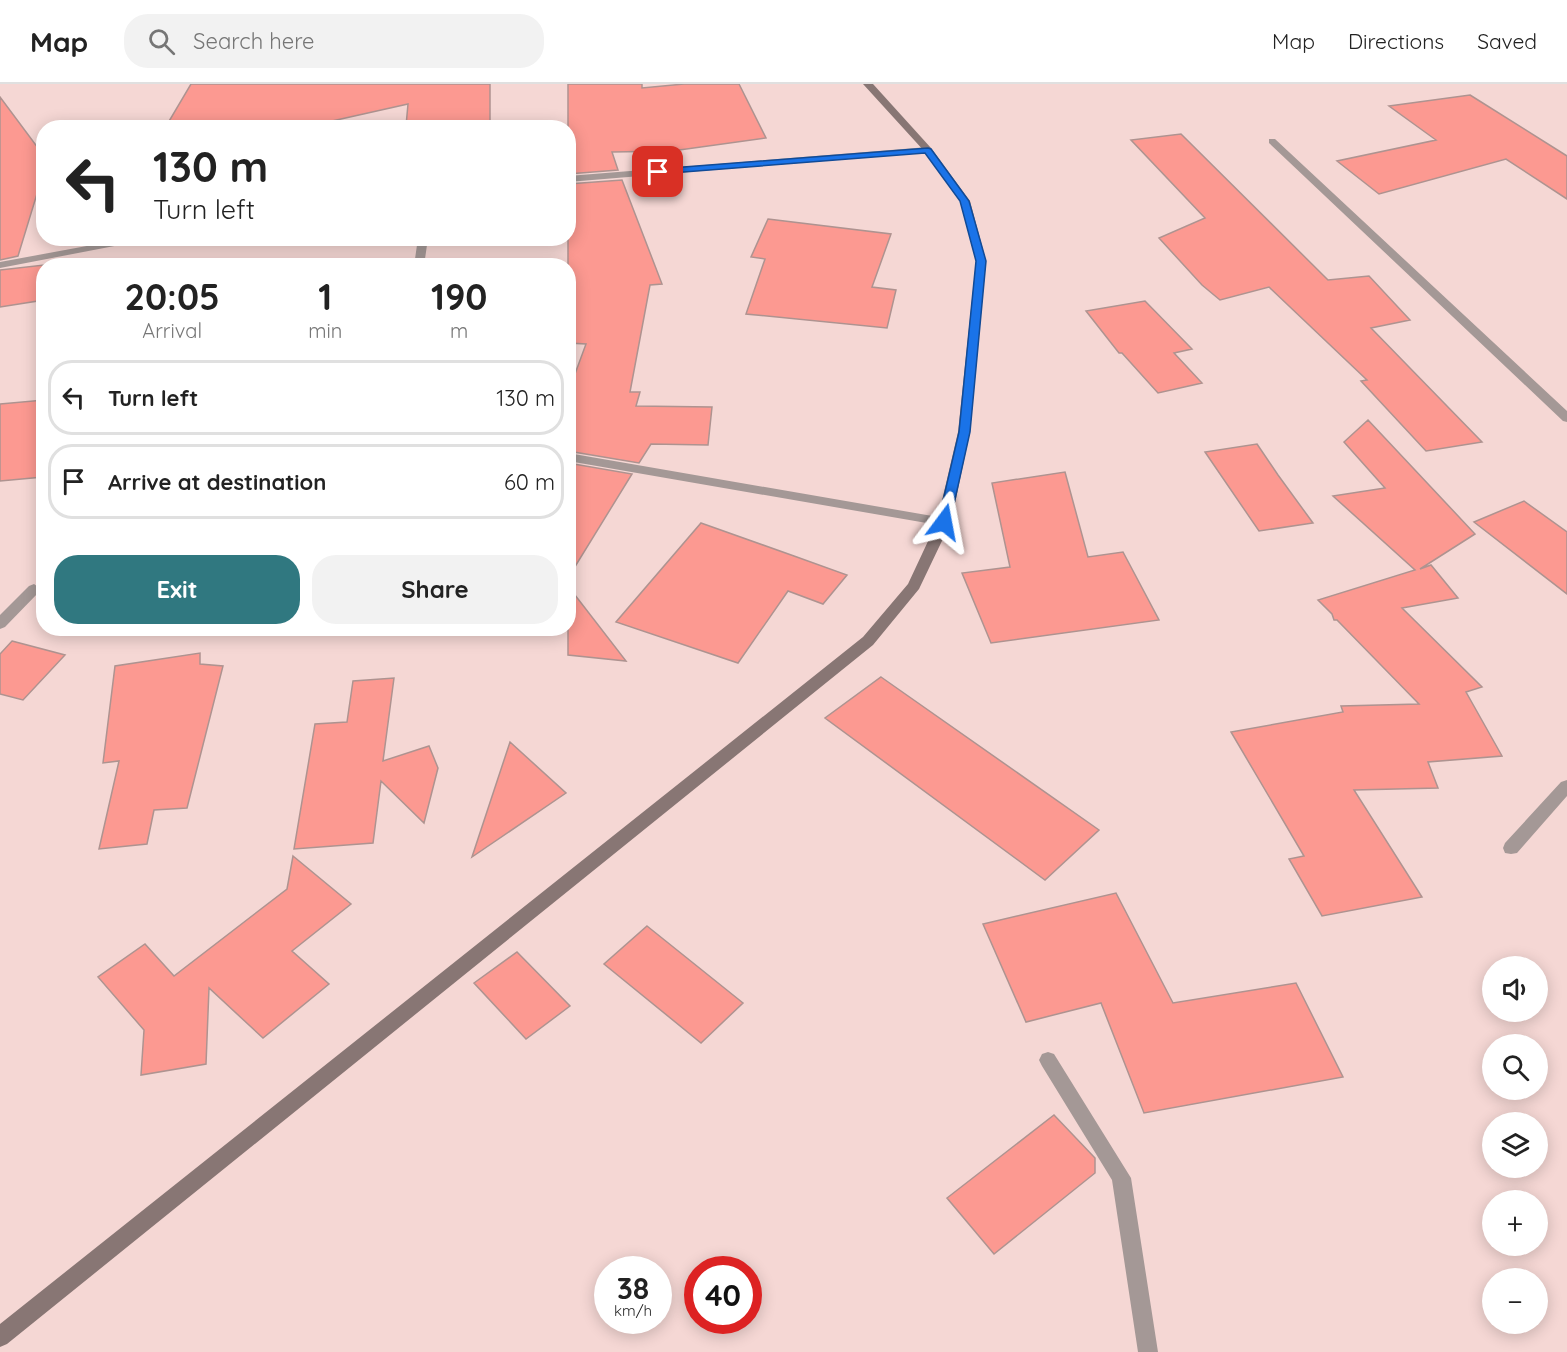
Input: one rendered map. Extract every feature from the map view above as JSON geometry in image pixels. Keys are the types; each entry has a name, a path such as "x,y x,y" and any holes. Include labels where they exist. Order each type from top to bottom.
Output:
{"street":[{"path":"0,1337 868,641 914,586 944,522 964,432 981,261 965,201 928,150 868,84"},
{"path":"1272,141 1567,418"},
{"path":"576,178 928,150"},
{"path":"39,258 106,246"},
{"path":"0,265 36,259"},
{"path":"576,458 944,522"},
{"path":"0,624 34,589"},
{"path":"1511,848 1567,786"},
{"path":"1048,1060 1121,1178 1149,1352"}],"building":[{"path":"191,84 490,84 490,120 407,120 408,104 337,120 170,120"},
{"path":"568,84 642,84 642,88 684,84 739,84 766,138 672,151 612,152 618,170 576,173 576,120 568,120"},
{"path":"1470,95 1567,156 1567,199 1506,159 1379,194 1337,161 1436,140 1389,106"},
{"path":"0,97 36,145 36,197 18,256 0,260"},
{"path":"1181,134 1328,280 1369,276 1410,320 1371,328 1482,442 1426,451 1361,381 1367,380 1269,287 1220,300 1202,285 1159,238 1205,218 1131,140"},
{"path":"622,180 662,284 650,285 630,392 640,392 636,406 712,407 708,445 651,444 639,463 576,452 576,371 586,344 576,343 576,258 568,258 568,246 576,246 576,183"},
{"path":"768,219 891,234 872,287 896,290 887,328 746,314 765,259 751,257"},
{"path":"36,266 36,301 0,307 0,270"},
{"path":"1145,301 1192,349 1174,353 1202,383 1158,393 1122,353 1119,353 1086,311"},
{"path":"36,401 36,478 0,481 0,404"},
{"path":"1368,420 1475,534 1420,569 1431,565 1458,598 1402,608 1482,687 1466,692 1502,756 1428,762 1438,788 1354,790 1422,897 1322,916 1289,859 1304,856 1231,732 1343,712 1341,706 1419,704 1337,620 1334,620 1332,614 1318,600 1415,570 1333,496 1385,488 1344,442"},
{"path":"1257,444 1313,523 1259,531 1205,452"},
{"path":"576,464 632,474 576,565"},
{"path":"1065,472 1088,557 1123,552 1159,620 991,643 962,573 1010,567 992,483"},
{"path":"1524,501 1567,532 1567,594 1474,522"},
{"path":"701,523 847,575 823,604 788,591 738,663 616,622"},
{"path":"576,596 626,661 568,655 568,636 576,636"},
{"path":"12,641 65,655 23,700 0,694 0,654"},
{"path":"200,653 200,664 223,666 187,808 154,810 147,844 99,849 119,761 103,763 115,666"},
{"path":"881,677 1099,830 1045,880 825,718"},
{"path":"394,678 383,761 429,746 438,768 424,823 381,781 373,843 294,849 315,724 347,722 353,681"},
{"path":"510,742 566,793 472,857"},
{"path":"293,856 351,904 292,951 329,984 263,1038 209,988 206,1064 141,1075 144,1030 98,977 145,944 174,976 287,889"},
{"path":"1116,893 1173,1003 1296,983 1343,1077 1144,1113 1101,1003 1026,1022 983,924"},
{"path":"647,926 743,1003 701,1043 604,964"},
{"path":"517,952 570,1006 526,1039 474,983"},
{"path":"1054,1115 1095,1158 1095,1173 994,1254 947,1198"}],"route":[{"path":"658,172 928,150 965,201 981,261 964,432 944,522"}]}
